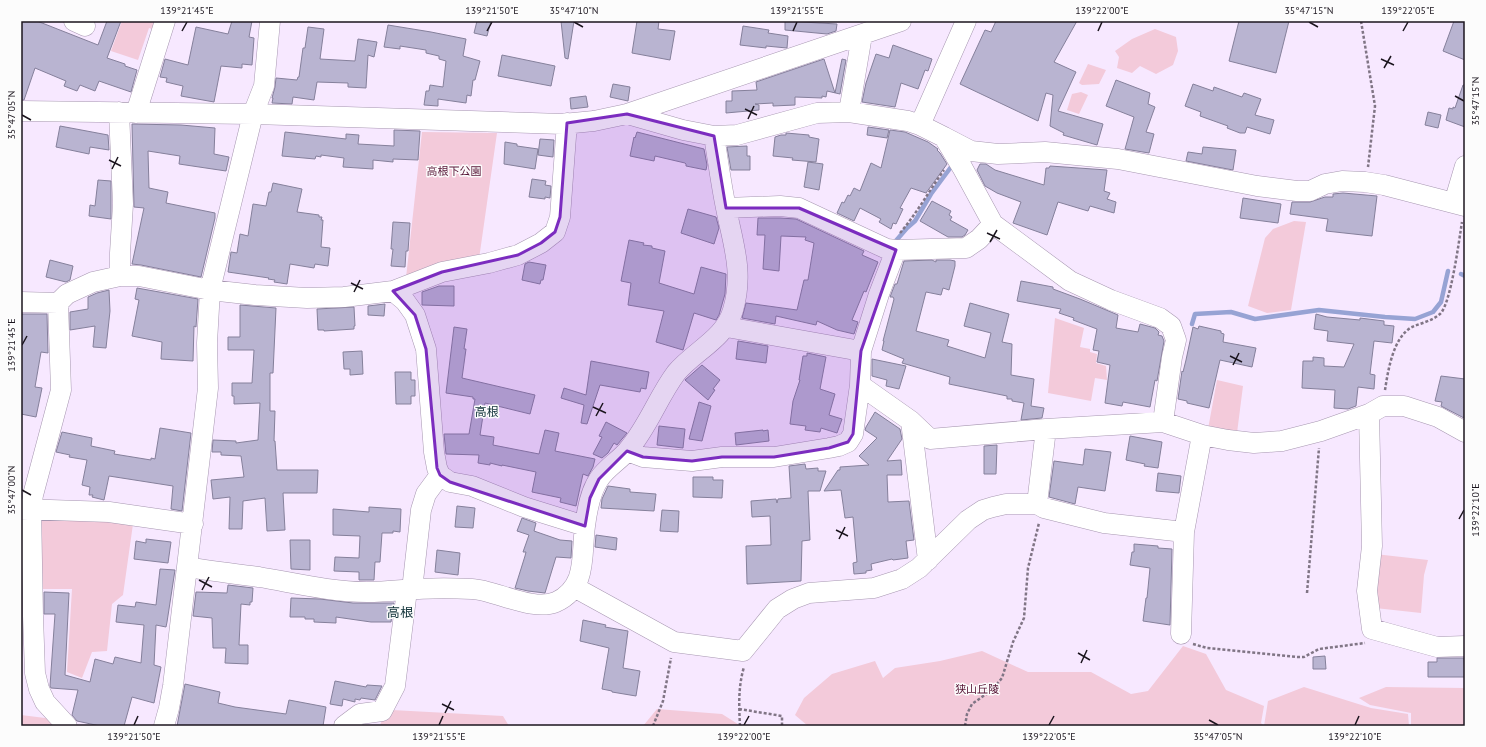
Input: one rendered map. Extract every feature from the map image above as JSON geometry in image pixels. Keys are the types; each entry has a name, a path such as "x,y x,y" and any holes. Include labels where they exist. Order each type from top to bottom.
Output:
{"street":[{"path":"120,276 128,112 165,21"},
{"path":"164,726 173,686 208,388 207,343 210,290 253,114 264,86 270,21"},
{"path":"21,111 253,114 567,123 594,121 627,114 870,28 901,21"},
{"path":"920,125 966,21"},
{"path":"849,112 870,28"},
{"path":"627,114 683,130 714,136 737,135 817,113 849,112 908,121 920,125 971,151 998,154 1045,152 1118,159 1257,186 1297,191 1310,191 1325,184 1342,181 1365,182 1384,185 1461,205 1465,166"},
{"path":"21,302 58,303 67,294 93,282 120,276 139,276 210,290 255,295 308,298 344,297 393,291 442,272 489,263 518,254 541,243 555,232 560,217 567,123"},
{"path":"188,567 258,577 331,590 369,592 474,589 528,603 542,604 554,603 566,595 574,587 582,567 585,526 590,498 599,479 610,466 627,451 645,425 676,374 727,325 733,309 739,278 737,259 726,208 714,136"},
{"path":"944,137 993,224 1070,281 1111,300 1160,318 1171,326 1176,340 1172,357 1163,422"},
{"path":"726,208 780,206 799,208 891,249 942,250 966,248 980,239 993,224"},
{"path":"627,451 643,457 692,461 722,457 774,456 839,446 848,442 853,434 860,385 861,351 891,249"},
{"path":"393,291 405,301 415,315 426,348 434,452 440,475 450,482 472,486 524,507 585,526"},
{"path":"58,303 61,390 33,495 26,508 27,616 35,674 39,689 45,702 67,726"},
{"path":"727,325 732,328 861,351"},
{"path":"860,385 911,421 930,439 1046,429 1163,422 1202,435 1254,443 1282,441 1321,431 1376,410 1404,406 1438,417 1465,432"},
{"path":"1376,410 1372,546 1367,591 1372,628 1437,647 1465,646"},
{"path":"911,421 928,560"},
{"path":"1040,506 1046,429"},
{"path":"1182,634 1184,532 1202,435"},
{"path":"344,726 360,714 382,711 395,686 421,510 426,494 440,475"},
{"path":"574,587 674,642 743,651 777,609 793,599 809,593 874,588 902,579 911,574 928,560 968,520 983,510 1006,504 1040,506 1104,523 1184,532"},
{"path":"26,508 109,512 193,524"}],"path":[{"path":"1361,21 1375,106 1372,140 1365,182"},
{"path":"891,249 915,215 926,196 949,164 956,158"},
{"path":"1376,410 1399,340 1406,331 1440,314 1446,302 1453,275 1461,205"},
{"path":"1307,593 1321,431"},
{"path":"965,726 967,714 972,704 992,690 1002,678 1013,642 1024,618 1028,568 1040,506"},
{"path":"1182,634 1186,642 1207,648 1304,657 1319,649 1363,644 1370,638 1372,628"},
{"path":"653,726 663,701 674,642"},
{"path":"740,726 738,702 741,677 747,655 743,651"},
{"path":"739,709 782,716 782,726"}],"highlighted area":[{"path":"627,114 714,136 726,208 799,208 896,250 861,351 853,434 848,442 829,448 774,457 722,457 692,461 643,457 627,451 599,479 590,498 585,526 450,482 440,475 437,468 426,349 415,315 393,291 442,272 518,255 541,243 555,232 560,217 567,123"}],"green space":[{"path":"122,21 162,21 158,31 149,28 138,60 111,51"},
{"path":"1155,29 1176,37 1178,51 1173,65 1156,74 1140,66 1132,73 1117,68 1119,57 1115,51 1132,39"},
{"path":"1088,64 1106,70 1099,84 1082,85 1079,83"},
{"path":"1081,92 1088,95 1079,114 1067,110 1072,94"},
{"name":"高根下公園","path":"422,132 497,133 479,259 406,278"},
{"path":"1294,221 1306,222 1291,310 1267,313 1248,306 1265,238 1273,229"},
{"path":"1055,318 1084,328 1080,347 1090,349 1090,352 1097,354 1096,363 1106,366 1107,380 1095,378 1091,401 1048,393"},
{"path":"1217,380 1243,386 1237,433 1208,429"},
{"path":"37,516 133,524 123,595 112,604 107,651 92,652 82,678 67,672 72,589 40,589"},
{"path":"1375,554 1428,560 1424,575 1421,613 1375,608"},
{"name":"狭山丘陵","path":"1183,646 1206,654 1226,690 1264,706 1261,723 1264,726 808,726 795,715 804,698 832,674 875,661 883,678 895,668 940,661 982,651 1028,672 1091,672 1131,694 1148,691"},
{"path":"1304,687 1371,708 1408,714 1409,726 1264,726 1268,701"},
{"path":"1386,687 1465,688 1465,726 1411,726 1411,713 1370,705 1359,698"},
{"path":"657,709 722,714 741,726 643,726"},
{"path":"392,710 503,716 509,726 380,726 381,722"},
{"path":"21,715 53,719 60,726 21,726"}],"building":[{"path":"21,21 37,21 98,45 107,21 121,21 107,58 137,70 131,92 99,81 95,91 80,85 77,91 64,86 66,81 35,68 24,100 21,100"},
{"path":"232,21 252,21 249,37 254,38 252,65 242,64 242,68 221,66 214,102 181,96 183,86 166,82 167,78 160,77 165,59 188,65 196,27 228,34"},
{"path":"477,21 491,21 487,36 474,33"},
{"path":"561,21 574,21 568,59 565,58"},
{"path":"637,21 659,21 658,29 675,31 670,60 632,53"},
{"path":"785,21 837,24 836,31 827,34 785,30"},
{"path":"996,21 1077,21 1054,62 1076,72 1058,111 1103,124 1097,145 1063,135 1064,133 1050,126 1053,95 1046,93 1038,121 960,84 985,30 991,32"},
{"path":"1239,21 1289,21 1276,73 1229,61"},
{"path":"1454,21 1465,21 1465,60 1443,51"},
{"path":"388,25 466,39 463,56 480,61 475,80 473,80 471,96 467,95 466,103 438,99 438,106 424,105 426,91 429,91 430,85 443,87 446,61 439,59 439,56 426,53 426,50 400,46 400,49 384,47"},
{"path":"743,26 769,30 768,33 788,36 787,48 766,46 766,48 740,45"},
{"path":"308,27 324,29 320,59 355,61 358,39 377,42 374,57 368,55 366,88 348,87 348,83 317,82 314,100 293,97 292,104 272,103 276,78 297,80 299,77 303,48 305,48"},
{"path":"893,45 932,59 928,71 925,70 918,89 901,83 895,107 862,102 866,83 876,54 889,58"},
{"path":"502,55 555,66 551,86 498,76"},
{"path":"824,59 835,93 827,91 826,97 822,96 822,98 795,97 795,105 773,106 773,103 755,104 759,105 759,110 726,113 726,101 732,101 732,91 757,90 756,82"},
{"path":"842,59 846,60 840,94 835,93"},
{"path":"1116,80 1150,93 1148,104 1155,107 1146,132 1154,134 1149,153 1125,149 1134,117 1106,106"},
{"path":"613,84 630,87 628,101 610,97"},
{"path":"1193,84 1213,91 1214,87 1242,97 1244,93 1261,99 1255,115 1274,120 1270,134 1247,127 1245,133 1240,133 1227,128 1228,126 1200,116 1201,112 1185,106"},
{"path":"1463,85 1465,85 1465,127 1446,120 1449,108 1455,108"},
{"path":"586,96 588,107 571,109 570,98"},
{"path":"1428,112 1441,115 1438,128 1425,125"},
{"path":"132,124 181,125 215,128 214,154 229,157 226,171 179,164 180,156 148,151 149,188 168,192 166,203 215,213 201,277 132,264 144,208 134,207"},
{"path":"60,126 108,135 109,150 90,147 89,154 56,147"},
{"path":"868,127 889,130 887,138 867,135"},
{"path":"394,130 420,131 418,160 393,159 393,162 373,160 373,169 343,167 344,158 321,155 321,157 316,156 315,159 282,156 285,132 346,139 346,134 359,135 358,144 394,146"},
{"path":"890,130 905,132 928,142 938,149 937,150 947,164 926,193 911,188 900,208 903,209 896,224 893,223 891,229 879,222 881,219 860,208 854,221 837,213 842,202 844,203 848,195 850,196 854,188 860,191 871,163 881,168"},
{"path":"637,132 704,149 707,165 706,170 686,166 685,163 655,156 654,161 630,156 634,137 635,138"},
{"path":"786,133 809,135 809,137 819,139 816,162 792,160 793,158 773,156 775,137 786,135"},
{"path":"540,139 554,140 553,157 538,155"},
{"path":"505,142 517,144 517,146 538,149 535,169 504,164"},
{"path":"747,146 747,156 750,156 750,170 731,170 727,147"},
{"path":"1203,147 1236,150 1233,170 1186,161 1188,152 1202,154"},
{"path":"808,162 823,164 819,190 804,187"},
{"path":"980,164 986,164 995,170 1044,185 1046,168 1049,168 1050,166 1107,170 1104,191 1110,193 1107,199 1116,202 1114,213 1090,206 1088,211 1058,202 1047,235 1013,223 1021,202 997,193 985,186 977,170"},
{"path":"532,179 546,181 545,185 551,186 550,198 545,197 545,199 529,197"},
{"path":"98,180 111,181 111,219 89,216 90,205 95,206"},
{"path":"273,183 302,189 297,212 319,215 319,217 322,217 321,247 330,248 328,266 315,264 314,268 290,264 287,284 274,282 275,280 268,279 269,278 228,272 231,252 237,253 240,234 248,236 253,204 266,206 269,192 271,192"},
{"path":"1343,193 1377,196 1372,236 1326,231 1328,219 1290,214 1292,202 1310,202 1325,197 1333,197 1333,194"},
{"path":"1243,198 1281,204 1278,223 1240,218"},
{"path":"932,201 951,211 949,215 952,217 950,220 968,230 965,235 962,237 948,237 920,221"},
{"path":"688,209 716,217 719,228 714,244 681,233"},
{"path":"758,218 796,219 864,251 862,255 878,262 866,292 864,291 852,320 858,322 854,334 837,330 817,321 816,325 776,316 775,324 742,318 746,303 797,310 804,280 808,280 814,243 805,240 806,237 781,236 779,271 763,269 765,235 757,235"},
{"path":"393,222 410,223 405,267 391,266 393,249 391,249"},
{"path":"629,240 644,243 643,245 652,246 652,248 665,251 659,283 694,294 701,267 726,274 725,294 719,315 716,320 694,313 683,350 656,342 664,311 628,305 631,283 621,281"},
{"path":"50,260 73,266 70,280 66,282 46,277"},
{"path":"932,260 936,262 936,260 955,261 955,266 949,290 943,288 941,295 926,292 916,331 949,340 947,346 985,358 991,333 964,326 970,303 1009,314 1002,342 1012,344 1011,375 1034,379 1031,406 1044,408 1042,418 1021,420 1024,403 1007,399 1007,396 949,384 950,377 902,363 904,359 882,350 894,299 893,297 890,297 895,284 897,284 904,261"},
{"path":"529,262 546,265 543,280 541,280 540,284 522,280 525,264"},
{"path":"1021,281 1053,287 1053,289 1118,315 1116,328 1138,332 1140,324 1155,328 1159,332 1158,335 1162,336 1164,341 1157,381 1155,380 1150,407 1123,402 1122,406 1105,403 1110,365 1097,362 1099,351 1093,350 1097,329 1073,320 1074,318 1059,313 1061,309 1017,301"},
{"path":"439,286 454,286 454,306 422,305 422,292"},
{"path":"137,288 198,299 196,327 194,326 193,361 161,359 162,342 132,336 139,300 135,299"},
{"path":"109,290 110,311 106,348 93,347 95,326 70,330 70,312 88,309 88,297"},
{"path":"385,304 384,316 368,315 368,306"},
{"path":"240,305 276,308 273,373 270,373 270,411 275,411 274,441 277,470 318,470 317,493 283,493 285,530 267,531 265,498 243,501 242,529 229,529 230,497 213,499 211,480 244,477 241,456 221,455 221,452 212,452 213,440 236,441 236,443 258,440 260,403 234,404 234,396 232,396 232,383 252,383 254,350 228,350 228,337 240,337"},
{"path":"354,307 354,329 318,330 317,309"},
{"path":"21,314 47,314 48,353 41,352 35,387 42,388 36,417 21,414"},
{"path":"1316,314 1327,317 1360,320 1360,318 1384,321 1384,325 1394,326 1392,343 1374,341 1370,374 1375,375 1374,389 1358,387 1356,406 1348,409 1334,408 1335,390 1302,388 1303,361 1313,361 1313,357 1324,358 1324,366 1344,367 1354,344 1327,341 1328,331 1314,329"},
{"path":"1199,326 1221,331 1221,333 1224,334 1223,342 1256,348 1252,367 1220,360 1209,408 1187,403 1187,401 1178,399 1182,371 1183,372 1193,327 1198,329"},
{"path":"454,327 467,329 462,378 535,395 530,414 485,403 480,435 494,437 493,445 539,454 545,430 559,433 555,451 595,459 588,476 583,474 576,506 560,502 561,498 532,492 536,472 490,463 490,465 478,463 479,455 446,454 444,434 469,434 475,399 473,399 473,397 446,393"},
{"path":"738,341 768,346 766,363 736,359"},
{"path":"362,351 363,374 350,375 350,369 344,369 343,352"},
{"path":"807,353 826,357 820,389 835,394 829,415 842,419 837,433 821,428 820,432 805,430 806,426 790,424 793,401 800,380 803,356 807,356"},
{"path":"872,359 906,366 899,389 886,386 887,380 872,376"},
{"path":"591,361 649,372 646,389 641,388 640,392 600,385 587,424 581,423 584,405 561,398 564,388 586,395"},
{"path":"702,365 720,380 713,389 715,390 708,400 685,380"},
{"path":"395,372 411,372 411,380 415,380 415,396 411,396 411,404 396,404"},
{"path":"1441,376 1465,379 1464,418 1441,406 1442,402 1435,401"},
{"path":"699,402 711,406 702,441 689,439"},
{"path":"875,412 900,429 902,439 887,461 901,460 902,475 887,475 888,502 909,501 914,540 906,541 908,558 892,559 871,564 872,570 866,571 866,573 854,574 853,563 857,562 853,517 845,518 841,490 824,491 838,470 840,470 840,467 869,465 859,456 877,438 865,430"},
{"path":"606,422 627,433 617,445 614,443 608,453 602,458 593,454 602,437 599,436"},
{"path":"659,426 685,429 683,448 657,445"},
{"path":"160,428 191,433 182,511 171,509 173,486 109,476 104,500 92,497 93,495 89,495 90,487 82,485 87,460 69,457 70,455 56,452 62,432 92,438 91,446 115,451 114,454 151,460 151,458 155,459"},
{"path":"768,430 769,441 736,445 735,433"},
{"path":"1130,436 1162,442 1158,468 1144,466 1145,464 1126,460"},
{"path":"997,445 996,474 984,474 984,446"},
{"path":"1085,449 1111,452 1105,491 1078,487 1075,504 1049,497 1054,461 1083,465"},
{"path":"805,464 806,469 818,468 818,471 826,471 820,491 808,491 810,540 802,541 801,581 747,584 746,546 771,545 770,516 752,517 751,501 776,499 777,503 778,499 791,498 789,466"},
{"path":"1158,473 1181,476 1179,493 1156,491"},
{"path":"693,477 713,477 713,480 723,480 722,498 693,497"},
{"path":"608,486 630,489 630,492 656,494 654,511 601,508 602,499"},
{"path":"457,506 475,508 473,528 455,527"},
{"path":"369,507 401,509 400,532 393,531 393,533 382,533 380,562 375,562 374,580 359,580 359,572 334,571 335,557 359,558 360,536 333,535 333,509 369,512"},
{"path":"662,510 679,511 678,532 660,531"},
{"path":"522,518 536,523 534,531 560,540 572,541 571,558 556,557 545,593 515,588 525,556 526,552 523,552 529,535 517,531"},
{"path":"596,535 617,538 616,550 595,547"},
{"path":"146,539 171,542 168,563 134,559 136,541 146,543"},
{"path":"290,540 310,540 310,570 291,569"},
{"path":"1134,544 1172,549 1170,625 1143,621 1150,568 1130,565 1132,552 1134,552"},
{"path":"437,550 460,553 458,575 435,572"},
{"path":"160,569 175,570 166,627 156,625 154,665 161,667 154,703 132,697 124,726 100,726 77,721 72,715 78,690 51,688 50,686 55,614 44,614 44,592 69,593 65,675 90,682 95,659 113,664 115,657 141,663 144,625 116,622 118,605 135,607 136,602 156,605"},
{"path":"228,585 253,588 252,602 250,602 250,605 241,604 239,645 248,645 248,664 225,663 226,648 213,648 212,618 193,616 196,592 227,593"},
{"path":"291,598 320,599 353,603 394,603 391,622 371,622 336,617 336,623 314,622 314,619 305,619 305,617 290,617"},
{"path":"583,620 606,625 605,627 628,631 623,668 640,671 636,696 602,689 609,648 580,641"},
{"path":"1325,656 1326,669 1313,669 1313,657"},
{"path":"1437,658 1464,658 1465,677 1428,677 1428,662 1437,662"},
{"path":"335,681 366,687 367,685 382,686 375,700 361,698 360,700 355,699 355,702 343,699 342,706 330,704"},
{"path":"185,684 220,692 218,703 235,707 286,714 289,700 326,707 323,726 177,726"}],"waterway":[{"path":"894,243 915,221 931,194 951,167"},
{"path":"1192,324 1195,314 1231,312 1255,319 1319,310 1415,319 1433,312 1441,302 1448,271"},
{"path":"1461,274 1465,276"}],"district":[{"name":"高根","path":"487,412"},
{"name":"高根","path":"400,612"}]}
